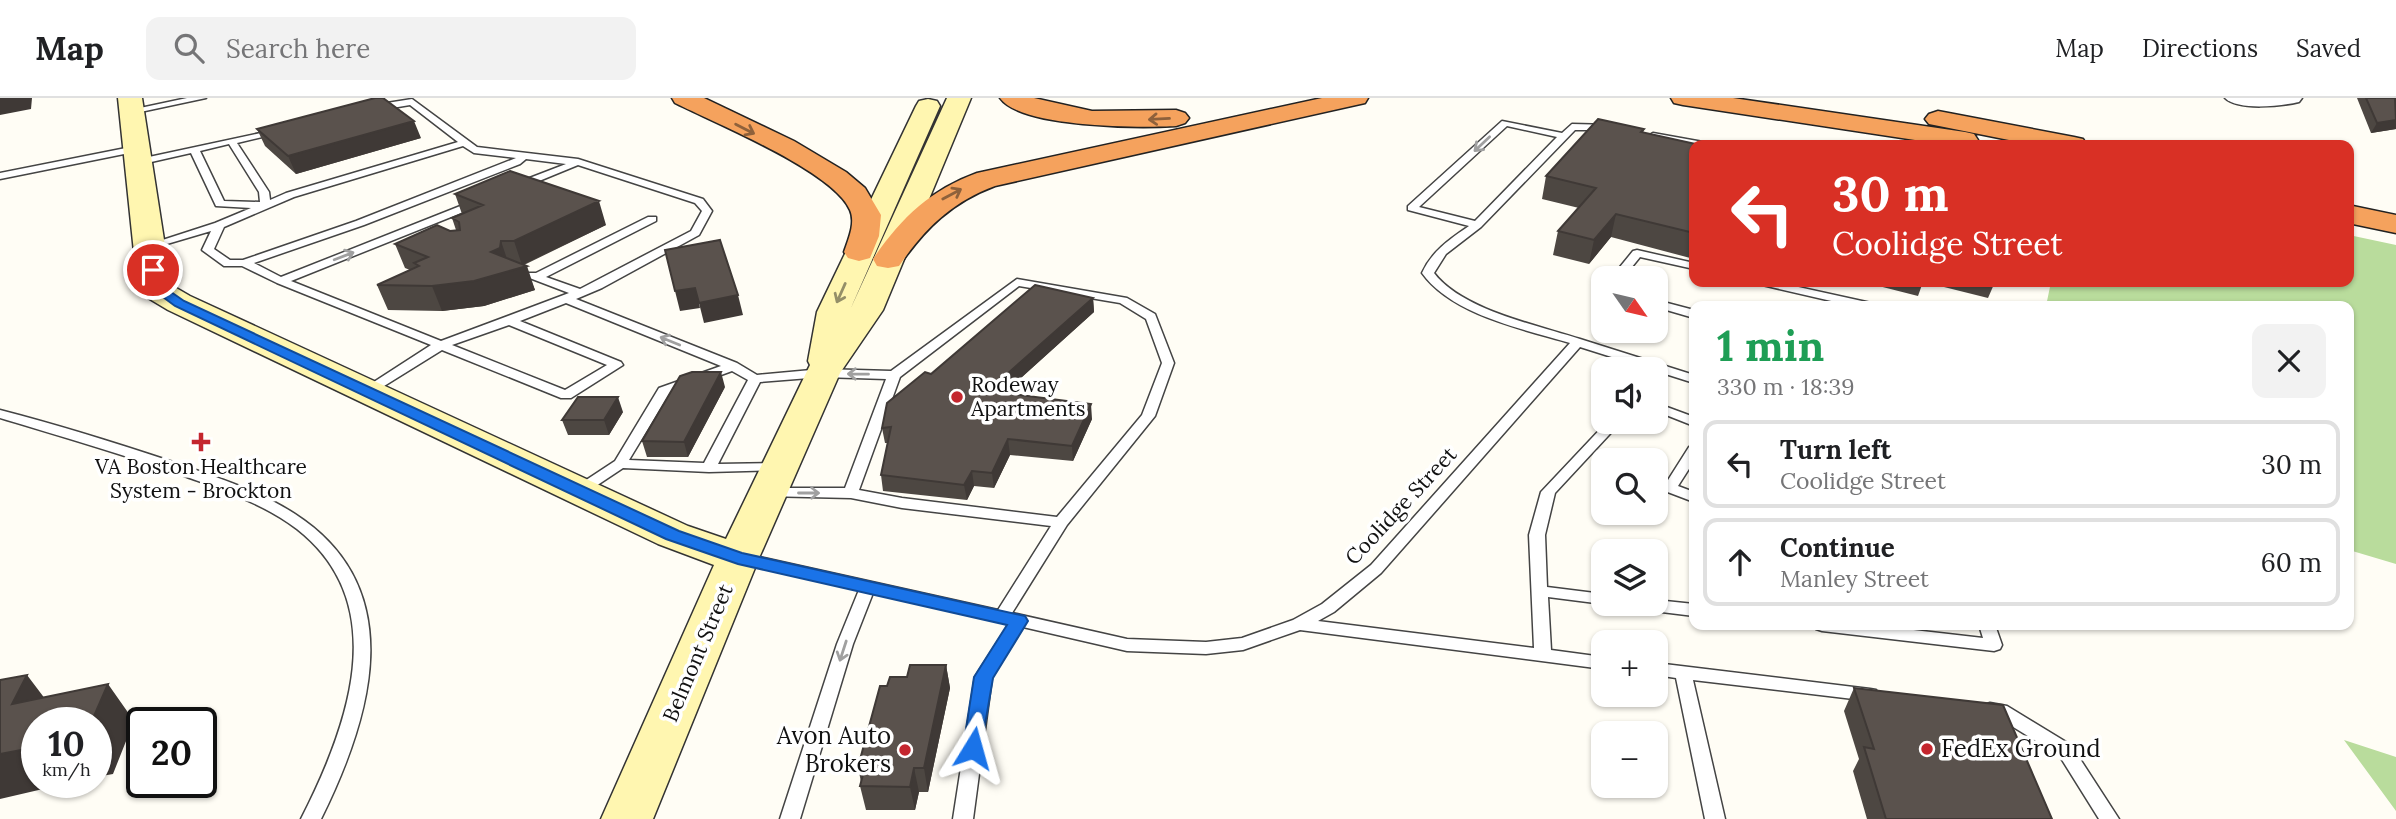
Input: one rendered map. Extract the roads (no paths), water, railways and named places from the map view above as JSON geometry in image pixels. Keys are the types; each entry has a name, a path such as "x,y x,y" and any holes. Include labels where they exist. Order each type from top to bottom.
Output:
{"highway":[{"path":"684,98 816,164 847,186 857,195 867,214 874,255"},
{"path":"1012,98 1071,116 1140,120 1227,112 1273,98"},
{"path":"874,255 926,211 955,192 988,178 1356,98"},
{"path":"1682,98 2032,140"},
{"path":"1747,98 1966,132"},
{"path":"1827,98 1966,132"},
{"path":"1862,101 1966,132 1982,140"},
{"path":"2354,199 2396,207"},
{"path":"2354,215 2396,224"}],"main road":[{"name":"Belmont Street","path":"627,819 738,558 822,373 867,310 874,255 932,98"},
{"name":"Belmont Street","path":"874,255 959,98"},
{"path":"130,105 155,286 164,295 673,535 738,558"}],"street":[{"path":"2234,98 2278,103 2293,98"}],"lane":[{"path":"130,105 202,98"},
{"path":"360,110 412,102 474,150 578,162 699,201 707,211 695,233 597,286 440,345 368,392"},
{"path":"1477,225 1412,208 1505,122 1564,136"},
{"path":"0,176 137,155 195,150 290,127"},
{"path":"1618,129 1572,127 1477,225 1442,251 1428,273 1435,286 1461,302 1689,377"},
{"path":"1645,134 1689,142"},
{"path":"232,142 264,192 265,205"},
{"path":"149,246 219,225 290,195 464,143"},
{"path":"195,150 220,204 265,205"},
{"path":"219,225 208,250 228,264 244,263 372,218 517,162 524,156"},
{"path":"510,190 578,162"},
{"path":"281,281 487,199"},
{"path":"536,277 652,219"},
{"path":"416,228 428,233"},
{"path":"1627,266 1637,253 1689,265"},
{"path":"244,263 281,281 566,395 617,365 509,321"},
{"path":"515,269 579,293"},
{"path":"851,493 894,375 1017,282 1123,300 1151,317 1168,363 1148,416 1061,522 984,677 963,819"},
{"path":"1784,287 1845,301"},
{"path":"564,298 733,366 755,379 822,373 894,375"},
{"path":"1668,307 1689,313"},
{"name":"Coolidge Street","path":"738,558 1127,645 1206,648 1242,644 1299,624 1328,607 1376,569 1578,342"},
{"path":"579,491 620,464 664,391 733,366"},
{"path":"709,468 755,379"},
{"path":"1668,412 1689,420"},
{"path":"2,416 99,442 239,491 290,517 314,536 334,558 355,599 361,623 364,658 359,698 348,741 330,785 311,819"},
{"path":"1543,655 1537,534 1548,492 1603,434"},
{"path":"1689,458 1670,488 1689,495"},
{"path":"620,464 709,468 902,503 1061,522"},
{"path":"790,819 845,644 868,587"},
{"path":"1540,591 1591,597"},
{"path":"1668,607 1689,609"},
{"path":"1299,624 1591,661"},
{"path":"1865,630 1994,645 1989,630"},
{"path":"1668,670 1890,697"},
{"path":"1682,672 1715,819"},
{"path":"1973,708 2000,711 2065,750 2109,819"}],"place":[{"name":"Rodeway Apartments","path":"957,397"},
{"name":"VA Boston Healthcare System - Brockton","path":"201,442"},
{"name":"FedEx Ground","path":"1927,749"},
{"name":"Avon Auto Brokers","path":"905,750"}]}
